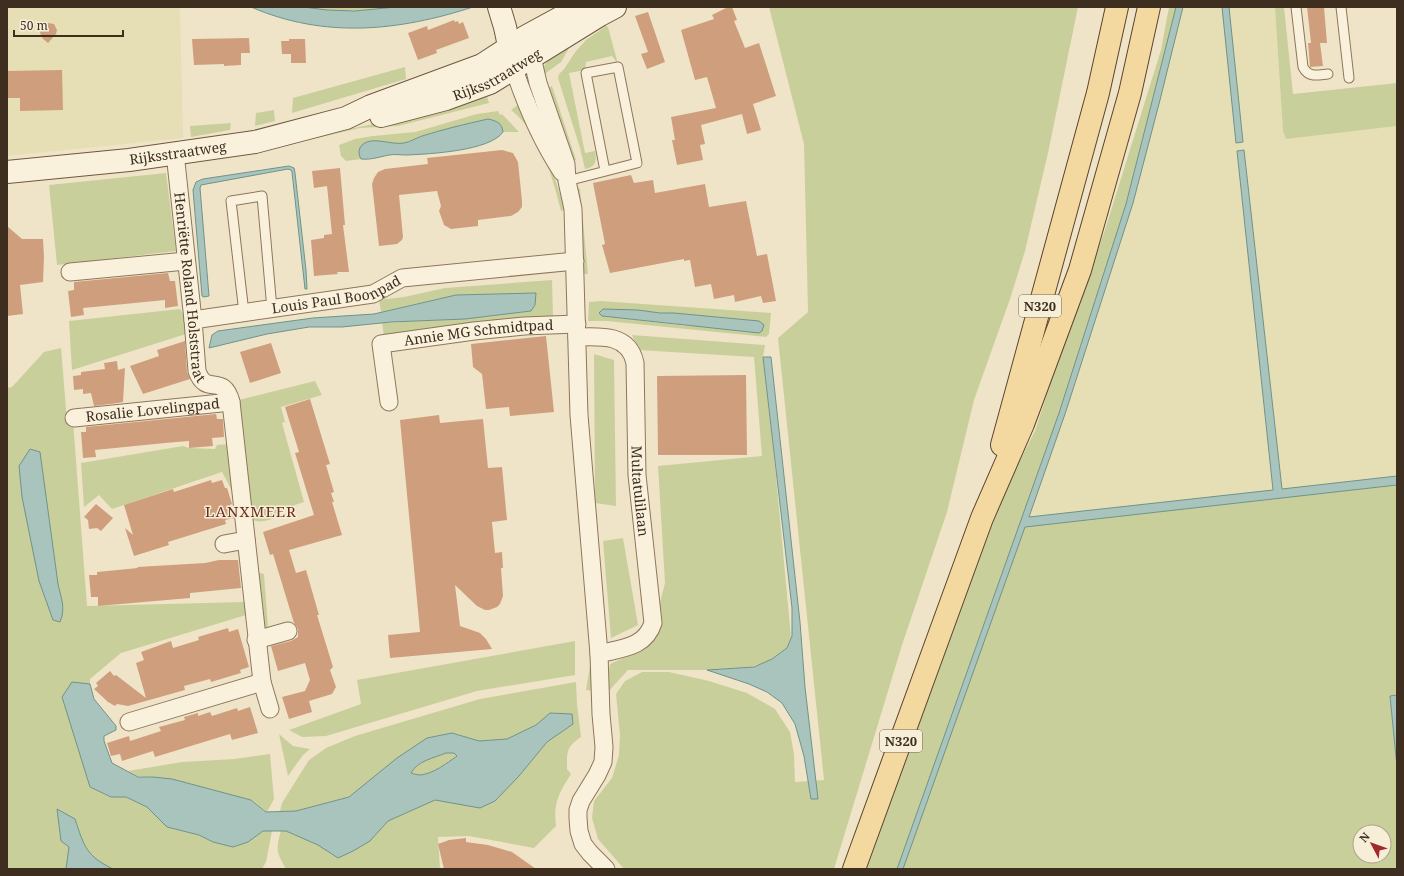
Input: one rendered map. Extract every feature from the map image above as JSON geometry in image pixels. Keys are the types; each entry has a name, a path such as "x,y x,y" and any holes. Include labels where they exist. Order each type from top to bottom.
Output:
{"main road":[{"name":"N320","path":"982,518 1096,101 1117,7"},
{"name":"N320","path":"854,869 982,518 1023,424 1080,270 1130,93 1149,7"}],"street":[{"path":"499,7 517,42 523,63 538,83 566,164 567,181 573,209 579,416 604,747 603,762 597,776 581,801 578,810 578,818 579,831 583,844 606,869"},
{"path":"515,7 517,42"},
{"name":"Rijksstraatweg","path":"7,172 128,160 255,142 346,118 371,106 482,65 517,42 580,7"},
{"name":"Rijksstraatweg","path":"346,118 373,119 446,99 490,83 615,7"},
{"name":"Henriëtte Roland Holststraat","path":"175,153 197,371 199,377 206,384 221,386 225,389 230,402 256,640 262,682 270,709"},
{"path":"70,272 186,261"},
{"name":"Louis Paul Boonpad","path":"193,320 373,294 402,278 575,261"},
{"name":"Annie MG Schmidtpad","path":"389,402 381,344 474,331 524,326 577,331"},
{"name":"Multatulilaan","path":"577,331 616,340 626,344 634,355 637,475 653,623 650,631 637,644 598,654"},
{"name":"Rosalie Lovelingpad","path":"74,418 230,402"},
{"path":"224,544 246,540"},
{"path":"256,640 288,631"},
{"path":"129,722 262,682"}],"lane":[{"path":"1296,7 1303,67 1306,72 1312,76 1328,74"},
{"path":"1341,7 1349,78"},
{"path":"567,181 637,163 618,67 586,73 605,171"},
{"path":"244,313 231,201 262,196 272,309"}],"shaded area":[{"path":"7,7 180,7 183,138 7,156"},
{"path":"1183,7 1275,7 1283,131 1286,139 1397,126 1397,484 1025,527 1065,414 1133,203"}],"green space":[{"path":"303,7 396,7 350,11"},
{"path":"621,7 626,7 573,41"},
{"path":"769,7 1078,7 1048,153 1025,251 1010,299 974,400 947,512 902,645 834,869 624,869 598,839 592,818 594,801 612,778 619,755 620,735 616,694 625,681 642,672 669,672 709,681 747,693 775,709 790,732 794,754 795,782 824,780 778,338 808,312 804,144"},
{"path":"1169,7 1183,7 1133,203 1065,414 1025,527 1397,484 1397,869 863,869 981,536 1035,431 1058,360 1104,233 1161,50"},
{"path":"1275,7 1284,7 1293,94 1397,83 1397,126 1286,139 1283,131"},
{"path":"606,26 608,27 618,64 612,56 586,62 585,70 569,73 585,153 595,151 596,155 594,165 585,169 558,78 559,74 586,40"},
{"path":"573,41 561,62 542,76 542,70 549,58"},
{"path":"405,67 406,79 292,113 293,98"},
{"path":"552,86 576,160 570,161 546,89"},
{"path":"486,93 489,103 398,126 360,128 249,154 184,164 184,158 256,148 437,111"},
{"path":"519,104 551,166 565,210 561,211 554,183 538,143 521,120 511,110"},
{"path":"274,110 275,121 255,126 256,113"},
{"path":"498,111 500,115 502,114 519,132 502,132 496,121 488,119 421,136 408,142 398,144 375,141 361,159 346,161 341,156 339,145 355,139 415,132 477,114"},
{"path":"231,123 230,130 191,137 190,126"},
{"path":"166,173 176,251 57,265 49,185"},
{"path":"574,187 580,189 588,274 582,274"},
{"path":"552,280 553,316 550,320 384,336 382,323 465,319 531,311 536,293 456,295 381,312 379,300 404,297 445,288"},
{"path":"601,301 771,313 769,334 766,337 606,321 588,321 589,302","holes":["638,310 759,321 764,326 687,326 602,316 599,313"]},
{"path":"180,309 188,321 186,334 72,370 69,321"},
{"path":"632,335 765,345 763,357 791,637 787,648 769,661 751,667 707,670 628,670 606,694 610,664 649,646 665,583 658,466 762,456 754,357 638,350"},
{"path":"61,348 67,421 73,421 87,606 245,602 246,615 121,653 90,679 90,684 72,683 63,697 90,787 110,797 126,797 147,807 167,827 199,835 213,842 233,847 248,842 263,831 272,831 266,862 262,869 7,869 7,388 12,387 44,352"},
{"path":"594,354 614,360 616,506 595,503"},
{"path":"315,381 322,395 281,407 285,422 282,423 304,502 277,511 278,517 260,522 253,520 250,518 239,400"},
{"path":"228,444 237,500 222,472 112,509 99,495 84,507 81,463 183,446 189,448 215,449 217,445"},
{"path":"623,538 638,625 611,638 603,541"},
{"path":"257,572 264,574 268,627 261,628"},
{"path":"575,641 575,675 477,691 326,736 302,737 289,730 361,704 357,680"},
{"path":"591,660 593,691 586,690"},
{"path":"576,682 581,737 572,744 568,750 567,769 571,774 563,787 556,804 556,826 534,848 469,836 438,837 440,869 286,869 278,851 281,831 286,831 318,845 370,841 388,821 435,800 455,803 519,776 547,742 573,724 572,714 550,713 536,725 507,739 479,741 452,733 366,784 349,797 296,811 280,811 282,803 309,760 326,748 355,736 480,699"},
{"path":"279,734 293,746 310,749 303,755 288,776"},
{"path":"446,753 454,753 457,755 440,768 430,773 417,775 411,773 422,763"},
{"path":"270,754 274,799 267,812 252,800 153,777 137,776 128,771 182,762 234,759"}],"water":[{"path":"251,7 303,7 355,11 396,7 473,7 418,22 362,28 306,24 279,17"},
{"path":"1176,7 1183,7 1133,203 1065,414 1029,517 1273,490 1237,151 1244,150 1282,489 1397,476 1397,485 1025,527 903,869 897,869 1059,413 1126,204"},
{"path":"1222,7 1229,7 1243,142 1236,143"},
{"path":"488,119 502,126 503,132 496,138 486,143 473,147 429,154 391,155 368,159 361,159 360,156 359,151 361,147 367,142 375,141 404,143 438,131"},
{"path":"289,166 294,168 295,173 307,289 305,289 292,172 288,169 201,185 200,188 209,296 202,296 193,190 196,182 203,179"},
{"path":"536,293 535,305 531,311 465,319 391,322 342,327 309,327 267,334 209,348 212,335 218,331 313,318 374,314 456,295"},
{"path":"603,309 638,310 759,321 764,325 762,331 759,333 602,316 599,313"},
{"path":"763,357 771,357 818,799 811,799 804,756 795,724 782,703 767,692 749,684 707,670 754,667 772,659 787,648 792,636 792,608"},
{"path":"30,449 40,452 58,584 62,603 63,612 60,622 53,620 39,581 22,497 19,466"},
{"path":"72,682 90,684 94,699 116,726 116,730 104,736 104,741 112,763 138,777 172,779 251,800 266,812 296,811 349,797 397,758 427,738 452,733 479,741 507,739 536,725 550,713 572,714 573,724 547,742 519,776 495,801 480,808 435,800 388,821 370,841 338,858 318,845 286,831 263,831 248,842 233,847 213,842 199,835 167,827 147,807 126,797 111,797 90,787 62,697","holes":["446,753 454,753 457,756 435,770 420,775 411,773 417,766 426,760"]},
{"path":"1397,695 1397,767 1390,696"},
{"path":"57,809 75,819 84,843 91,855 113,869 66,869 69,847 61,841"}],"building":[{"path":"728,7 732,7 737,20 734,21 745,48 759,43 776,96 753,104 761,130 747,134 742,114 701,125 705,144 700,145 703,160 677,165 672,140 675,140 671,117 716,108 707,77 695,80 681,30 714,19 712,15"},
{"path":"1307,7 1324,7 1327,43 1320,43 1323,66 1310,67 1308,43 1311,43"},
{"path":"648,12 665,62 647,69 641,54 648,52 635,16"},
{"path":"454,20 455,22 458,21 459,24 463,22 469,38 436,50 437,53 418,60 408,33 427,26 428,30"},
{"path":"48,23 54,24 57,30 56,34 48,43 43,39 40,33 42,26"},
{"path":"249,38 250,53 241,53 241,65 194,65 192,39"},
{"path":"289,39 305,39 306,63 291,63 291,54 282,54 281,41 289,41"},
{"path":"62,70 63,110 20,111 20,98 7,98 7,71"},
{"path":"502,150 513,153 518,162 522,207 518,212 511,216 478,220 478,226 451,229 444,225 439,211 441,206 437,191 399,195 402,240 397,244 379,246 372,184 378,172 385,169 428,164 427,158"},
{"path":"340,168 345,225 343,225 349,272 337,272 338,274 314,276 311,240 324,238 324,235 332,234 327,186 314,188 312,171"},
{"path":"631,175 634,183 653,180 655,193 705,184 709,207 746,201 757,256 767,254 776,301 763,303 761,296 735,302 734,295 714,299 711,284 695,287 690,260 684,261 684,259 610,273 602,245 605,244 593,183"},
{"path":"7,226 22,239 43,239 44,258 43,282 20,285 23,314 7,316"},
{"path":"168,273 170,281 175,281 178,306 165,308 165,300 83,308 84,315 71,317 68,291 74,290 74,282"},
{"path":"546,336 554,412 510,416 509,407 486,409 482,374 473,367 471,344"},
{"path":"185,341 187,372 190,379 143,394 130,366 159,356 157,350"},
{"path":"271,343 281,373 250,383 240,352"},
{"path":"117,361 118,370 125,368 123,402 94,406 91,393 83,394 83,389 74,390 73,376 81,375 81,372 105,369 104,363"},
{"path":"746,375 747,455 658,455 657,376"},
{"path":"310,399 330,464 326,465 334,492 331,493 334,502 332,502 342,535 289,550 296,573 306,570 319,615 317,615 333,667 330,670 336,687 332,694 309,701 312,712 289,719 282,697 305,691 310,680 305,663 278,671 271,646 291,641 298,637 298,629 294,623 273,554 270,555 263,532 314,515 295,453 299,452 285,407"},
{"path":"216,414 217,419 223,419 224,437 212,438 213,446 189,448 189,441 165,443 95,450 96,457 83,458 81,432 86,432 86,427"},
{"path":"439,415 440,423 483,419 488,468 502,467 507,520 492,522 495,553 502,552 503,568 501,568 503,596 497,607 485,610 477,606 455,585 460,626 480,633 492,649 390,658 388,635 420,632 400,420"},
{"path":"211,480 212,483 222,480 225,488 227,488 232,504 230,505 234,518 225,520 226,524 168,542 169,545 134,556 125,528 133,535 124,505 173,489 174,492"},
{"path":"96,504 113,518 101,531 97,528 89,529 88,520 84,517"},
{"path":"219,560 238,560 241,588 190,593 190,598 98,606 98,597 91,597 89,575 97,575 97,572 138,568 137,567 205,563"},
{"path":"228,628 229,632 238,629 249,667 240,670 241,673 211,682 210,679 184,686 185,690 128,706 117,704 115,706 108,702 94,689 98,686 96,683 110,671 114,676 116,675 146,698 136,663 144,660 141,652 171,641 173,648 199,640 198,637"},
{"path":"250,707 258,733 232,740 230,734 155,757 153,751 122,761 120,754 111,756 107,743 129,736 130,741 161,731 159,727 185,720 184,717 198,713 198,716 210,712 212,716 237,708 238,711"},
{"path":"466,838 466,842 488,845 512,852 536,869 444,869 438,844 449,840"}],"district":[{"name":"LANXMEER","path":"251,512"}]}
